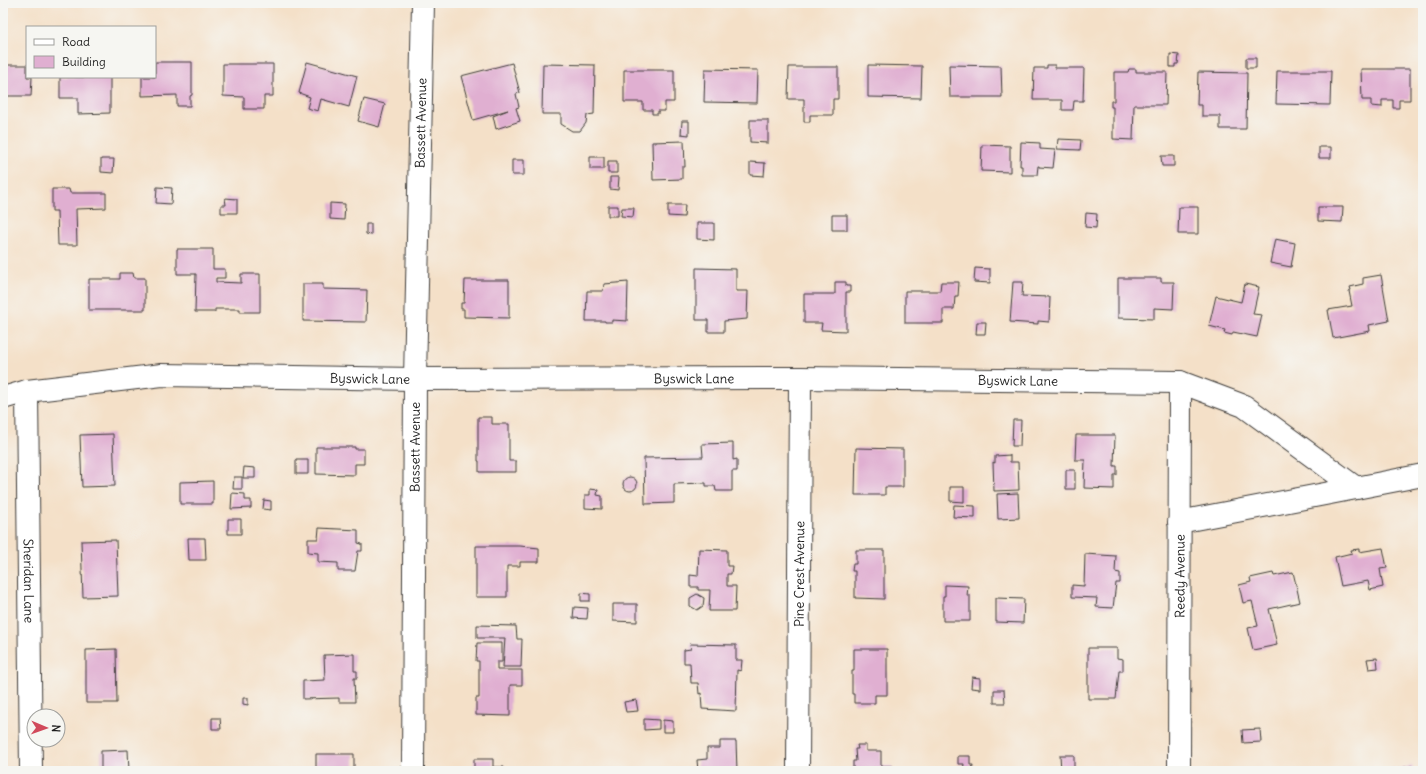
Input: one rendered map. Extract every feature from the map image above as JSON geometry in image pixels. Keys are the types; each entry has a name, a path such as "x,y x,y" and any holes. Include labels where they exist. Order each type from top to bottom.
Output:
{"street":[{"name":"Bassett Avenue","path":"413,771 415,379 423,3"},
{"name":"Byswick Lane","path":"3,398 27,391 162,375 415,379 800,378 1180,382 1244,406 1356,488"},
{"name":"Pine Crest Avenue","path":"798,771 800,378"},
{"name":"Reedy Avenue","path":"1179,771 1180,382"},
{"name":"Sheridan Lane","path":"27,391 31,771"},
{"path":"1179,522 1423,475"}],"building":[{"path":"1170,54 1179,55 1178,64 1175,64 1175,67 1170,67"},
{"path":"1246,58 1256,58 1256,68 1246,68"},
{"path":"156,62 192,62 192,95 190,96 190,106 177,106 177,95 142,96 142,78 156,78"},
{"path":"307,62 357,76 349,107 321,99 318,111 307,108 310,97 299,93"},
{"path":"512,63 520,93 516,94 519,107 516,108 520,121 496,129 493,116 508,110 473,120 461,76"},
{"path":"223,64 273,64 273,96 264,96 264,109 244,109 244,97 223,96"},
{"path":"543,64 595,65 594,114 587,115 586,123 580,131 572,131 561,124 561,114 542,114"},
{"path":"3,65 26,65 26,78 32,78 31,96 3,96"},
{"path":"868,65 922,66 921,98 868,97"},
{"path":"949,65 1001,66 1002,97 950,97"},
{"path":"1047,65 1055,65 1055,68 1084,68 1083,101 1074,101 1073,110 1062,110 1062,100 1033,100 1034,68 1047,68"},
{"path":"789,67 838,67 838,99 833,99 833,115 810,115 810,122 804,122 804,99 788,99"},
{"path":"705,69 758,70 757,103 704,102"},
{"path":"1129,69 1136,69 1136,72 1167,72 1166,105 1134,105 1133,140 1113,139 1113,107 1111,107 1111,101 1114,101 1114,72 1128,72"},
{"path":"1361,69 1410,69 1410,100 1399,100 1399,108 1393,108 1393,100 1382,100 1382,107 1371,106 1371,100 1362,100"},
{"path":"624,70 674,70 674,102 665,102 665,111 658,111 658,114 652,114 652,110 643,110 643,102 624,102"},
{"path":"1277,71 1331,71 1330,105 1276,104"},
{"path":"1198,72 1247,73 1246,129 1220,129 1220,116 1202,116 1202,105 1197,105"},
{"path":"60,78 110,78 110,113 78,114 78,98 60,98"},
{"path":"364,99 385,104 379,127 358,121"},
{"path":"750,120 768,120 768,143 750,142"},
{"path":"682,121 689,121 689,135 681,134"},
{"path":"1058,139 1081,140 1080,150 1057,149"},
{"path":"684,141 685,167 682,167 682,179 653,180 652,142"},
{"path":"1021,142 1040,143 1040,149 1055,150 1053,168 1038,166 1037,175 1022,175 1022,166 1020,166"},
{"path":"982,145 1010,146 1010,172 981,171"},
{"path":"1319,147 1331,147 1331,158 1319,158"},
{"path":"1161,156 1174,156 1174,166 1162,166"},
{"path":"590,157 604,157 604,169 590,169"},
{"path":"101,159 114,159 113,173 101,172"},
{"path":"512,160 524,160 524,175 512,175"},
{"path":"608,161 617,161 617,173 608,173"},
{"path":"750,162 765,163 764,176 750,175"},
{"path":"610,177 619,177 618,190 610,189"},
{"path":"157,187 172,188 171,204 156,203"},
{"path":"52,189 69,189 70,193 106,193 106,208 76,209 77,245 58,245 57,211 52,211"},
{"path":"225,198 237,199 237,213 221,213 221,205 226,205"},
{"path":"330,203 345,204 344,220 330,219"},
{"path":"668,205 685,205 684,217 668,216"},
{"path":"608,206 618,206 618,216 608,216"},
{"path":"1179,207 1198,207 1198,234 1178,234"},
{"path":"1318,207 1343,207 1342,222 1318,221"},
{"path":"622,208 634,208 633,217 621,216"},
{"path":"1086,213 1097,214 1096,228 1085,227"},
{"path":"832,215 847,215 847,230 832,230"},
{"path":"697,223 714,223 714,240 697,239"},
{"path":"366,224 371,224 371,235 366,234"},
{"path":"1275,239 1295,243 1291,267 1270,263"},
{"path":"177,249 213,249 213,269 225,269 225,278 216,278 216,282 241,283 241,274 260,274 260,312 240,312 240,309 215,309 215,312 195,312 196,274 177,274"},
{"path":"696,268 736,269 736,291 748,291 747,319 724,321 724,332 708,332 708,320 696,320"},
{"path":"975,268 990,269 990,283 974,282"},
{"path":"120,273 133,273 134,278 145,278 145,310 89,310 89,279 120,279"},
{"path":"1381,275 1389,321 1369,325 1370,331 1333,338 1328,310 1352,306 1349,291 1351,290 1350,287 1363,284 1363,278"},
{"path":"1118,278 1161,278 1161,282 1174,282 1173,309 1154,308 1154,319 1118,318"},
{"path":"465,280 509,280 509,318 464,317 464,309 461,309 461,303 464,303"},
{"path":"628,282 627,321 586,321 587,291 603,291 604,284"},
{"path":"835,282 846,282 846,286 850,286 850,292 846,292 846,331 821,330 822,323 804,323 804,294 835,294"},
{"path":"941,282 959,282 958,296 955,296 954,309 943,309 943,323 905,323 905,291 940,291"},
{"path":"1013,282 1023,282 1022,296 1050,297 1049,322 1038,321 1038,324 1010,322"},
{"path":"303,284 323,284 323,289 367,290 366,322 303,321"},
{"path":"1245,284 1259,287 1253,314 1262,315 1257,337 1233,332 1232,335 1224,333 1225,330 1209,326 1216,296 1241,302"},
{"path":"977,322 986,322 985,334 976,334"},
{"path":"478,417 492,417 492,424 509,424 509,461 516,461 516,472 479,472"},
{"path":"1013,420 1021,420 1020,446 1012,446"},
{"path":"113,434 115,486 82,487 80,435"},
{"path":"1076,435 1115,435 1114,466 1117,466 1117,475 1114,475 1114,489 1084,488 1085,460 1075,460"},
{"path":"733,443 733,460 737,459 737,471 732,471 732,491 716,491 715,486 706,486 706,483 674,484 674,503 645,504 644,458 703,457 702,444"},
{"path":"316,447 355,447 355,449 364,449 364,464 355,464 355,475 316,474"},
{"path":"856,448 903,449 903,487 885,487 885,495 855,495"},
{"path":"1010,455 1010,462 1018,462 1019,490 994,491 993,462 995,463 995,456"},
{"path":"296,460 308,460 308,474 296,474"},
{"path":"244,467 255,468 255,478 243,478"},
{"path":"1066,470 1075,470 1075,489 1066,489"},
{"path":"234,477 242,477 242,489 233,489"},
{"path":"630,477 635,479 637,484 635,489 630,491 625,489 623,484 625,479"},
{"path":"213,481 213,504 180,504 180,482"},
{"path":"950,487 964,487 964,502 950,501"},
{"path":"590,489 598,490 597,495 602,496 602,509 585,508 585,495 590,495"},
{"path":"232,493 245,494 245,500 251,500 251,508 231,509"},
{"path":"1018,493 1019,518 998,519 997,494"},
{"path":"264,500 271,501 271,510 263,509"},
{"path":"954,505 975,506 975,518 953,517"},
{"path":"228,519 241,519 241,534 228,534"},
{"path":"319,528 358,530 358,543 362,544 362,551 358,551 355,571 338,571 338,563 318,562 318,553 308,552 308,539 318,539"},
{"path":"188,538 205,538 206,560 189,560"},
{"path":"116,540 118,596 83,597 81,541"},
{"path":"476,546 520,546 539,548 539,562 520,562 520,566 507,566 507,597 476,597"},
{"path":"1383,548 1387,568 1380,569 1383,587 1370,590 1368,581 1341,586 1335,557 1352,553 1351,550 1359,549 1359,552"},
{"path":"699,549 727,550 727,566 732,566 731,574 727,574 727,586 736,586 735,611 709,611 710,590 698,590 698,587 690,587 690,575 698,576"},
{"path":"856,550 884,550 884,599 855,598 855,571 852,571 853,564 856,564"},
{"path":"1085,554 1116,556 1115,572 1120,573 1120,583 1116,583 1113,608 1096,607 1097,598 1072,597 1072,585 1084,586"},
{"path":"1293,572 1300,602 1269,609 1277,645 1253,650 1248,628 1258,626 1252,601 1243,603 1239,585 1251,582 1250,578 1273,573 1274,576"},
{"path":"945,585 968,586 967,596 970,596 970,621 943,621 943,596 945,596"},
{"path":"581,593 590,594 590,601 581,601"},
{"path":"697,594 704,598 703,606 697,610 690,606 690,598"},
{"path":"996,598 1024,599 1023,623 996,622"},
{"path":"613,604 637,604 637,622 613,621"},
{"path":"574,607 588,608 587,619 573,618"},
{"path":"477,625 516,626 517,639 522,639 521,667 503,667 505,638 477,638"},
{"path":"477,643 502,643 502,662 497,662 497,670 522,670 522,685 510,685 510,716 476,715 476,698 479,698 479,661 476,661"},
{"path":"690,644 736,645 736,660 742,660 741,671 737,670 736,711 702,709 701,693 699,694 698,683 691,683 690,663 684,663 684,650 691,649"},
{"path":"1088,648 1117,648 1117,658 1123,659 1123,671 1119,671 1116,699 1088,699"},
{"path":"116,649 117,703 86,703 86,650"},
{"path":"854,649 887,649 887,695 875,695 875,703 854,703 854,694 852,694 852,671 854,671"},
{"path":"354,654 354,671 357,671 357,678 354,678 355,702 339,702 339,698 303,699 303,681 325,680 324,655"},
{"path":"1377,658 1378,668 1369,669 1367,659"},
{"path":"972,677 980,678 980,689 971,688"},
{"path":"994,690 1004,690 1005,703 994,703"},
{"path":"243,698 248,698 248,705 243,704"},
{"path":"636,700 638,711 626,712 624,702"},
{"path":"212,718 220,718 221,729 212,729"},
{"path":"644,719 659,720 659,729 644,730"},
{"path":"663,720 673,721 673,732 663,732"},
{"path":"1260,729 1261,742 1243,743 1242,730"},
{"path":"720,741 736,741 737,771 698,771 697,760 707,759 707,748 720,748"},
{"path":"857,745 866,745 866,751 881,751 881,766 892,766 892,771 853,771 853,761 856,761 855,749 858,749"},
{"path":"128,750 129,771 101,771 101,751"},
{"path":"316,754 354,754 354,771 316,771"},
{"path":"1060,755 1074,755 1074,771 1061,771"},
{"path":"958,756 970,756 970,765 973,765 972,771 963,771 964,764 958,764"},
{"path":"474,759 493,759 493,767 504,767 504,771 474,771"},
{"path":"1412,766 1413,771 1390,770"},
{"path":"1075,769 1117,769 1117,771 1075,771"}]}
